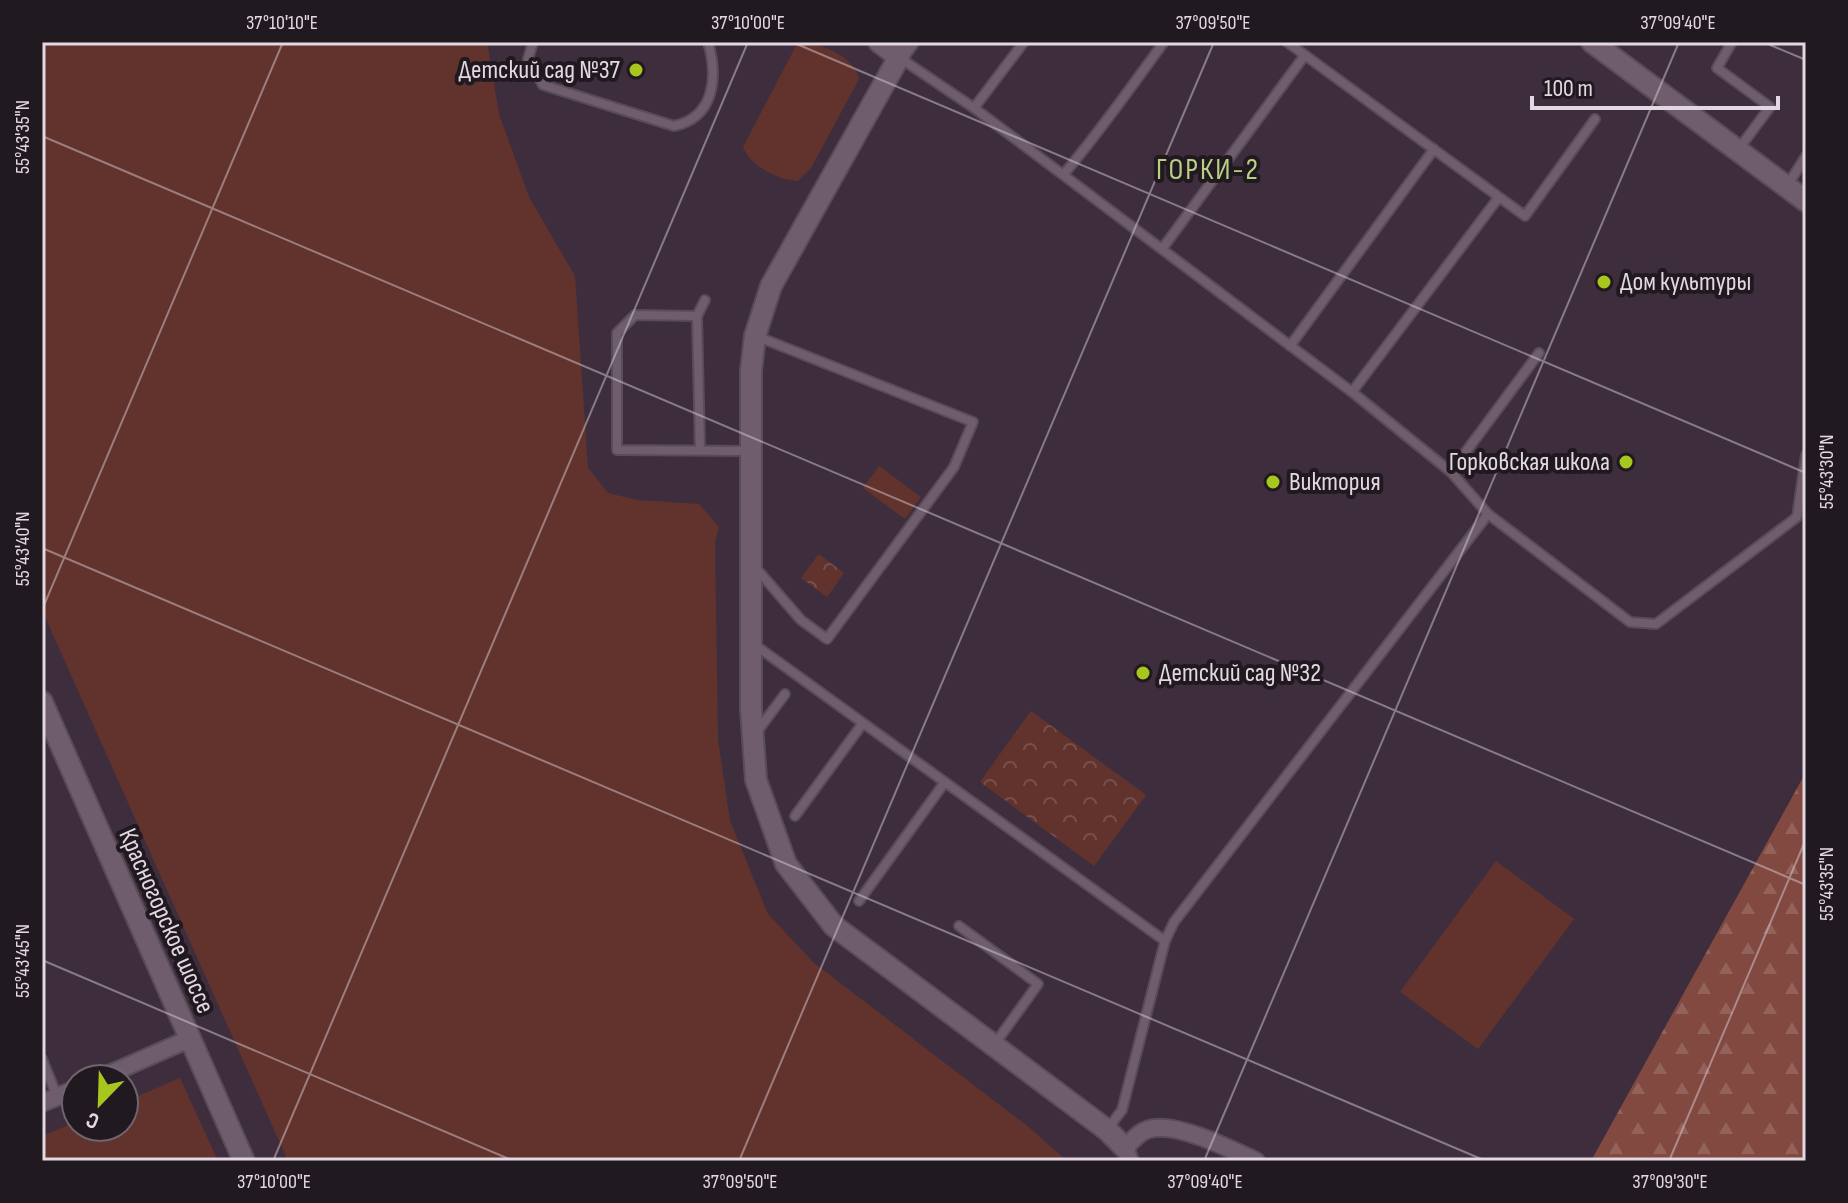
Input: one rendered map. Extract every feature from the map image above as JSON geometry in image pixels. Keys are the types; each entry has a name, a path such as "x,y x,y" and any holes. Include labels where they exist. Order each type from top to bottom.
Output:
{"street":[{"path":"879,42 905,50 781,266 761,311 755,336 751,451 751,642 756,780 786,864 834,926 1107,1130 1128,1154 1139,1132 1156,1127 1196,1136 1256,1161"},
{"path":"1592,42 1806,201"},
{"name":"Красногорское шоссе","path":"42,702 244,1161"},
{"path":"134,1063 189,1039"}],"lane":[{"path":"533,42 528,59 543,85 674,126 692,122 703,112 715,68 708,42"},
{"path":"974,108 1024,42"},
{"path":"1063,175 1092,141 1119,99 1164,42"},
{"path":"1287,42 1525,216 1595,119"},
{"path":"1732,42 1717,68 1770,107 1738,150"},
{"path":"905,50 974,108 1352,392 1451,472 1488,514 1630,622 1656,624 1797,517 1806,455"},
{"path":"1162,249 1305,55"},
{"path":"1290,346 1434,149"},
{"path":"1787,187 1806,156"},
{"path":"1352,392 1499,197"},
{"path":"700,450 697,316 705,300"},
{"path":"697,316 635,315 617,333 617,450 751,451"},
{"path":"751,562 801,620 827,639 954,467 973,422 755,336"},
{"path":"1451,472 1539,353"},
{"path":"1107,1130 1122,1110 1165,941 1174,922 1488,514"},
{"path":"751,642 1165,941"},
{"path":"753,737 785,694"},
{"path":"795,816 863,723"},
{"path":"859,901 945,782"},
{"path":"959,926 1038,984 993,1045"},
{"path":"42,1059 50,1100"}],"green space":[{"path":"42,42 487,42 499,114 529,197 575,276 588,468 608,493 637,500 699,504 719,527 715,542 718,740 730,821 768,914 814,963 1026,1125 1067,1161 288,1161 42,610"},
{"path":"798,42 815,45 843,57 859,79 811,168 798,181 766,171 752,160 743,147"},
{"path":"879,466 921,497 905,519 863,488"},
{"path":"819,554 844,573 827,597 801,578"},
{"path":"1031,711 1146,795 1094,866 980,782"},
{"path":"1806,772 1806,1161 1591,1161"},
{"path":"1496,861 1574,919 1478,1049 1400,992"},
{"path":"180,1078 218,1161 42,1161 42,1136 60,1129 60,1143 140,1143 140,1095"}],"place":[{"name":"Детский сад №37","path":"636,70"},
{"name":"Дом культуры","path":"1604,282"},
{"name":"Горковская школа","path":"1626,462"},
{"name":"Виктория","path":"1273,482"},
{"name":"Детский сад №32","path":"1143,673"}],"district":[{"name":"ГОРКИ-2","path":"1208,170"}]}
